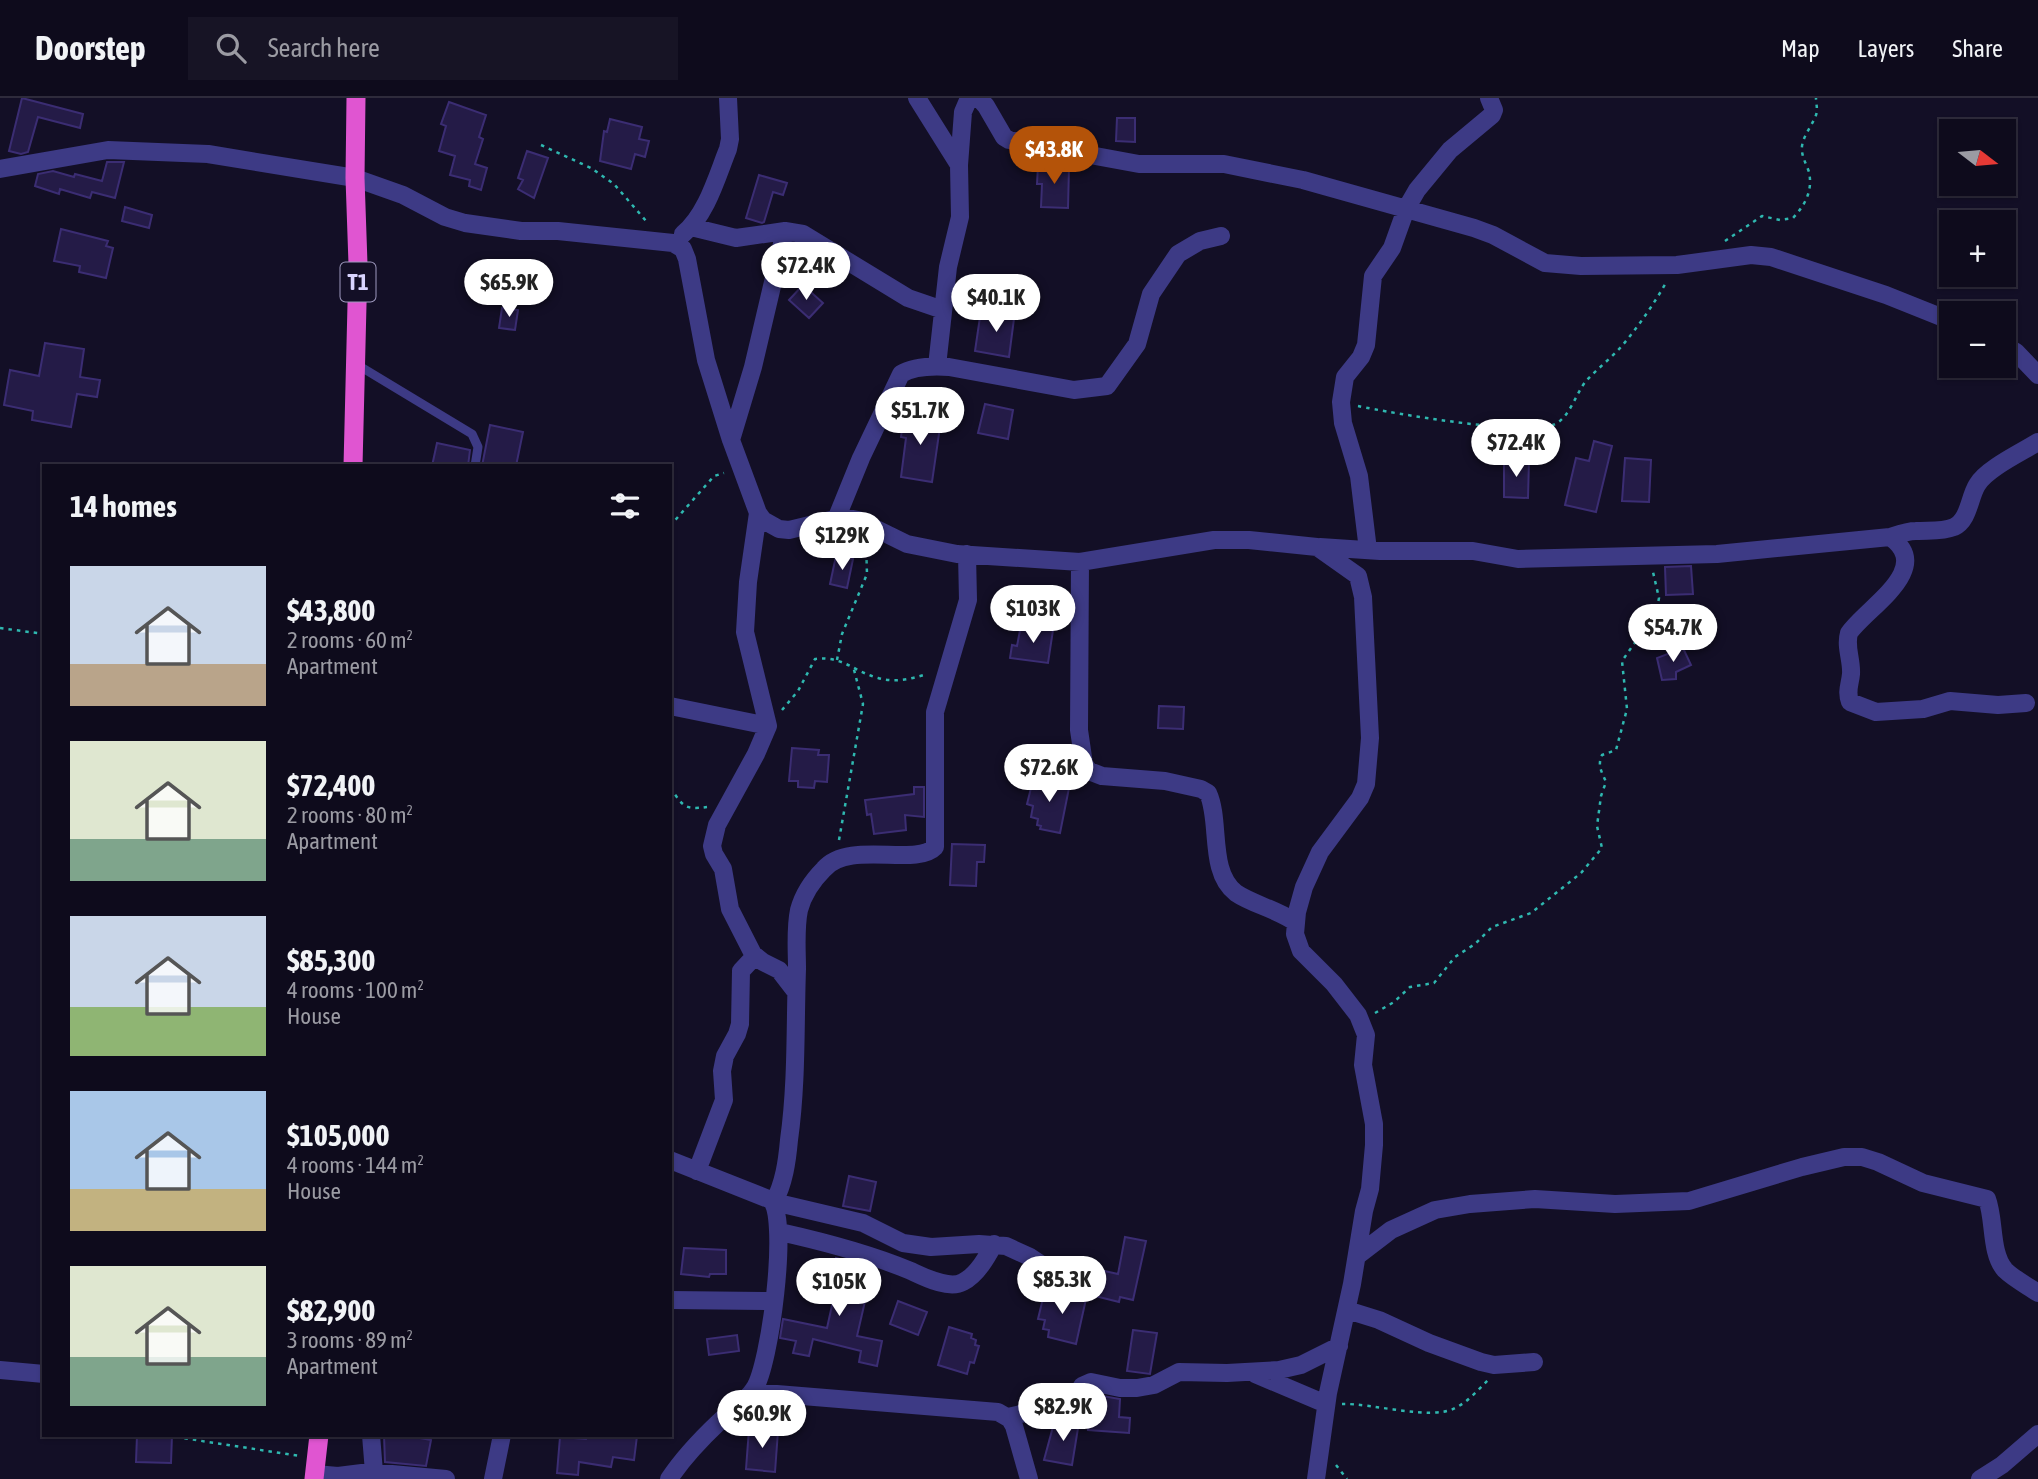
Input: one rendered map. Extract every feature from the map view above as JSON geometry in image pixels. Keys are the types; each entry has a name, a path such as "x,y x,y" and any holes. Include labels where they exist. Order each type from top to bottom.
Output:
{"highway":[{"name":"T1","path":"353,464 358,264 356,98"},
{"path":"315,1471 318,1437"}],"street":[{"path":"669,243 691,227 699,215 728,149 728,98"},
{"path":"917,98 960,165"},
{"path":"937,366 948,267 960,217 963,112 968,98"},
{"path":"979,98 1004,137 1009,140 1139,164 1224,164 1303,180 1493,235 1545,263 1581,267 1681,264 1751,255 1771,257 1886,295 1939,316"},
{"path":"1368,550 1359,476 1343,423 1341,402 1345,377 1361,357 1366,345 1373,276 1392,247 1406,209 1417,190 1450,150 1492,115 1494,110 1489,98"},
{"path":"0,169 108,150 208,154 355,178 403,195 455,221 521,231 558,231 669,243 683,249 706,360 731,440 758,513 763,520 779,529 789,530 837,517 848,517 907,544 967,554 1080,562 1214,540 1249,540 1368,550 1472,551 1518,559 1777,550 1953,527 1960,523 1967,512 1977,485 1985,476 2038,442"},
{"path":"691,227 736,237 785,231 803,234 908,298 943,310"},
{"path":"731,440 753,367 785,231"},
{"path":"837,517 898,378 906,371 937,366 1074,390 1107,386 1137,344 1151,293 1178,254 1188,246 1221,236"},
{"path":"2016,351 2038,375"},
{"path":"758,513 748,582 745,632 767,722 757,754 721,816 713,838 714,854 723,869 730,909 755,956 779,970 796,992"},
{"path":"1890,537 1901,546 1905,571 1897,583 1849,633 1847,641 1851,673 1847,694 1850,702 1876,712 1923,709 1950,701 1998,705 2026,703"},
{"path":"1316,1479 1326,1404 1370,1189 1374,1145 1374,1124 1363,1065 1366,1035 1359,1015 1334,984 1301,951 1294,934 1304,887 1320,852 1360,797 1366,784 1370,738 1361,583 1358,576 1346,566 1317,547"},
{"path":"669,1479 719,1422 753,1392 763,1369 780,1232 774,1202 780,1191 786,1166 792,1121 797,1040 799,910 812,883 826,866 836,861 845,857 877,853 921,855 930,853 935,847 935,712 968,600 967,554"},
{"path":"1080,562 1079,730 1084,764 1089,771 1102,776 1165,781 1208,793 1218,856 1230,888 1238,895 1281,912 1296,922"},
{"path":"672,706 767,722"},
{"path":"697,1171 724,1100 722,1071 725,1056 740,1024 741,971 755,956"},
{"path":"1357,1256 1391,1230 1434,1210 1535,1199 1615,1204 1689,1201 1802,1167 1844,1157 1862,1157 1923,1182 1987,1199 1997,1257 2006,1270 2038,1293"},
{"path":"672,1161 774,1202 863,1223 903,1242 931,1247 994,1244 1017,1250 1054,1273"},
{"path":"780,1232 866,1253 935,1281 956,1284 965,1281 977,1270 994,1244"},
{"path":"672,1300 773,1301"},
{"path":"1347,1310 1379,1320 1461,1356 1488,1364 1534,1362"},
{"path":"753,1392 992,1411 1008,1417 1025,1413 1072,1410 1082,1386 1091,1382 1137,1388 1154,1385 1179,1372 1252,1372 1301,1366 1339,1346"},
{"path":"0,1370 42,1374"},
{"path":"1252,1372 1326,1404"},
{"path":"1008,1417 1014,1426 1029,1479"},
{"path":"1980,1479 2002,1465 2038,1434"},
{"path":"371,1437 374,1472"},
{"path":"493,1479 502,1437"},
{"path":"315,1471 338,1476 374,1472 446,1479"}],"lane":[{"path":"355,363 472,434 478,447 475,464"}],"path":[{"path":"1721,244 1762,216 1780,220 1793,218 1806,202 1810,187 1802,144 1816,114 1816,98"},
{"path":"541,145 591,168 614,184 669,243"},
{"path":"1341,402 1387,413 1452,421 1526,428 1556,424 1586,381 1622,346 1681,264"},
{"path":"672,524 714,476 742,469"},
{"path":"837,660 842,634 867,574 866,543 870,526"},
{"path":"1361,1023 1394,1002 1410,987 1434,983 1455,957 1475,944 1492,927 1531,913 1547,898 1571,883 1600,853 1602,843 1597,826 1606,782 1599,762 1602,755 1618,747 1628,709 1622,662 1636,641 1645,615 1658,603 1659,598 1649,556"},
{"path":"0,628 42,634"},
{"path":"767,722 789,703 815,659 837,660 878,679 904,681 948,668"},
{"path":"836,861 863,704 853,666"},
{"path":"672,791 683,806 712,808 721,816"},
{"path":"1326,1404 1364,1404 1447,1412 1465,1402 1502,1364"},
{"path":"176,1437 315,1471"}],"building":[{"path":"22,98 83,114 80,128 38,117 28,152 21,154 9,151"},
{"path":"449,102 486,115 479,137 483,139 475,164 487,168 481,190 469,186 470,180 450,175 455,156 439,151 446,126 441,124"},
{"path":"1117,118 1135,118 1135,142 1116,141"},
{"path":"610,119 642,127 639,139 649,141 645,157 635,154 631,169 600,161 604,131 607,132"},
{"path":"527,151 548,158 534,198 518,189 523,180 518,178"},
{"path":"107,162 124,162 115,198 92,192 90,198 60,189 59,194 35,186 38,174 53,171 102,181"},
{"path":"1038,165 1069,167 1068,208 1041,207 1042,184 1037,184"},
{"path":"759,175 787,183 783,195 773,192 762,223 746,218"},
{"path":"125,207 152,215 149,228 122,221"},
{"path":"61,229 108,241 106,246 113,248 106,278 79,272 80,266 54,261"},
{"path":"803,285 823,303 809,318 789,300"},
{"path":"502,308 518,310 515,330 499,328"},
{"path":"1002,309 1015,311 1009,357 975,351 980,317 1000,320"},
{"path":"45,343 84,349 80,377 100,380 97,397 77,394 71,427 32,420 33,411 4,405 10,370 39,376"},
{"path":"985,404 1013,410 1008,439 978,433"},
{"path":"904,414 941,420 932,482 901,477 906,438 901,437"},
{"path":"490,425 523,432 516,464 482,464"},
{"path":"1594,441 1612,446 1596,512 1565,505 1576,458 1589,461"},
{"path":"437,443 470,450 468,464 432,464"},
{"path":"1625,458 1651,460 1649,502 1622,501"},
{"path":"1504,460 1529,460 1528,498 1504,497"},
{"path":"836,556 853,559 847,588 830,584"},
{"path":"1691,566 1693,594 1666,595 1665,567"},
{"path":"1021,625 1053,630 1048,663 1010,658 1012,645 1017,646"},
{"path":"1683,648 1691,665 1676,672 1676,679 1662,680 1657,658"},
{"path":"1159,706 1184,707 1183,729 1158,728"},
{"path":"792,748 819,750 818,755 829,755 827,782 815,781 814,788 798,787 798,781 789,781"},
{"path":"1049,778 1070,783 1060,833 1040,829 1041,826 1037,825 1038,819 1031,817 1033,806 1027,804 1031,788 1036,789 1038,782 1048,784"},
{"path":"914,787 924,787 924,817 905,815 906,830 874,834 871,814 867,815 865,800 914,794"},
{"path":"952,844 985,845 984,862 977,862 976,886 950,885"},
{"path":"849,1176 876,1182 870,1211 843,1206"},
{"path":"1125,1237 1146,1241 1133,1300 1120,1297 1119,1302 1095,1296 1100,1270 1118,1274"},
{"path":"684,1248 726,1250 726,1274 710,1274 709,1277 681,1274"},
{"path":"836,1258 865,1266 859,1295 866,1297 857,1336 882,1341 877,1366 859,1362 861,1351 813,1339 809,1356 793,1353 796,1341 780,1338 783,1319 827,1328 836,1287 830,1286"},
{"path":"1045,1290 1086,1299 1076,1344 1048,1337 1049,1330 1043,1329 1045,1320 1038,1319"},
{"path":"898,1301 927,1312 918,1335 890,1324"},
{"path":"949,1327 972,1334 971,1338 976,1340 975,1345 979,1346 974,1363 970,1362 967,1374 938,1365"},
{"path":"1133,1330 1157,1333 1150,1374 1127,1371"},
{"path":"737,1335 739,1351 709,1355 707,1339"},
{"path":"1091,1394 1120,1399 1119,1417 1130,1418 1129,1433 1088,1430"},
{"path":"1079,1422 1072,1465 1044,1460 1054,1423"},
{"path":"749,1429 778,1431 775,1472 746,1469"},
{"path":"137,1437 172,1437 171,1463 136,1462"},
{"path":"384,1437 431,1440 426,1466 385,1462"},
{"path":"560,1437 637,1437 634,1460 613,1457 611,1467 579,1462 578,1475 557,1473"}]}
